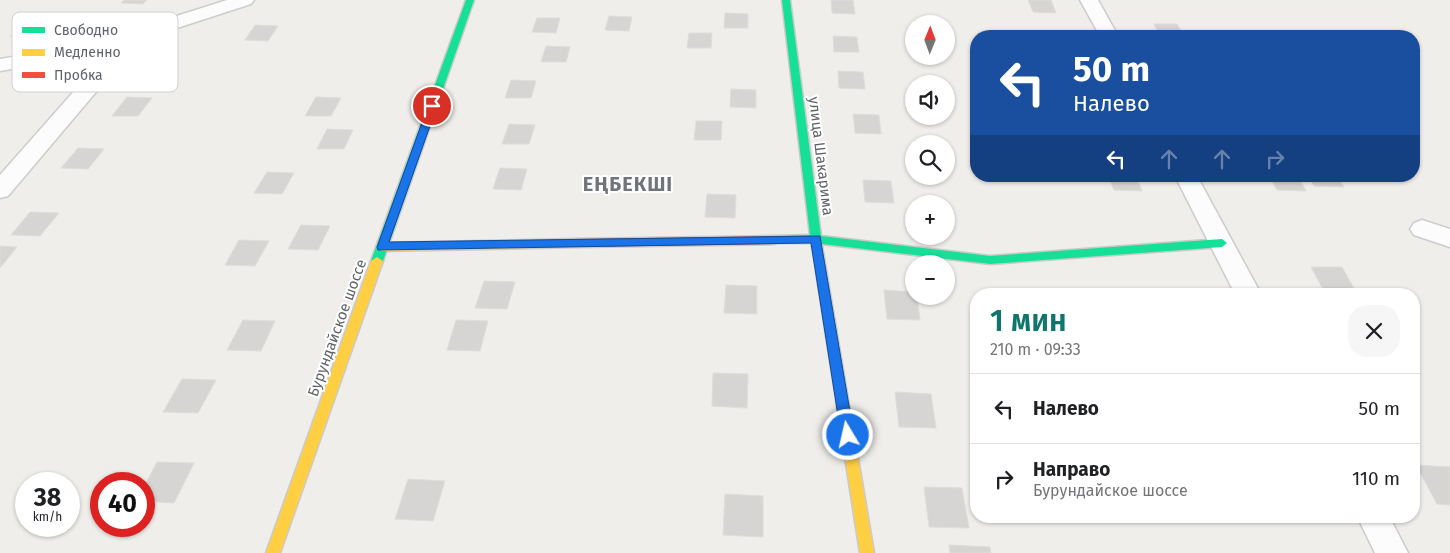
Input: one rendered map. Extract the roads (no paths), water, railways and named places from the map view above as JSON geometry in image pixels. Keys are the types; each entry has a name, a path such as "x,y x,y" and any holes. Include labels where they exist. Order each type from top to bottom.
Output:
{"street":[{"path":"178,22 245,0"},
{"name":"Бурундайское шоссе","path":"273,553 470,0"},
{"name":"улица Шакарима","path":"786,0 816,239 867,553"},
{"path":"1089,0 1106,30"},
{"path":"0,190 85,92"},
{"path":"1189,182 1245,288"},
{"path":"1422,230 1450,238"},
{"path":"382,247 816,239 990,260 1222,243"},
{"path":"1376,523 1392,553"}],"district":[{"name":"ЕҢБЕКШІ","path":"628,184"}]}
